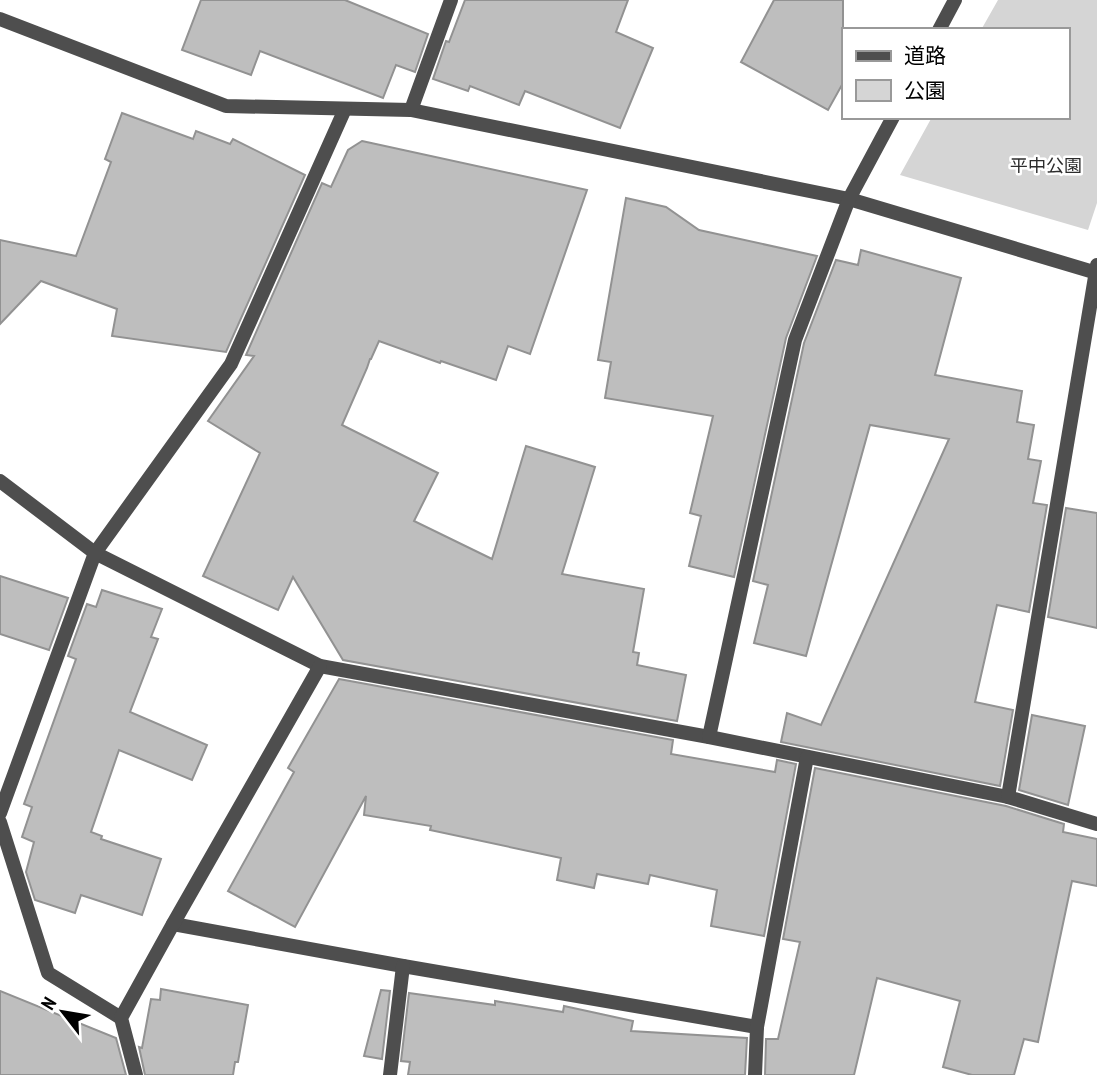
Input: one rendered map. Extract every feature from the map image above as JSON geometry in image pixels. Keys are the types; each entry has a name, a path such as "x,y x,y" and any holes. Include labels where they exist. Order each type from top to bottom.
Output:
{"street":[{"path":"411,110 451,0"},
{"path":"940,28 955,0"},
{"path":"0,19 226,106 411,110 849,199 1096,270 1007,797"},
{"path":"0,813 95,553 231,364 345,109"},
{"path":"709,737 795,340 849,199 892,119"},
{"path":"0,481 95,553 320,666 709,737 1007,797 1097,824"},
{"path":"121,1018 320,666"},
{"path":"755,1075 757,1027 807,757"},
{"path":"0,822 48,972 121,1018 136,1075"},
{"path":"173,924 757,1027"},
{"path":"390,1075 403,966"}],"green space":[{"name":"平中公園","path":"998,0 1097,0 1097,203 1088,230 900,175 931,119 1069,119 1069,28 982,28"}],"building":[{"path":"201,0 345,0 428,34 415,72 396,65 383,98 260,51 251,75 182,50"},
{"path":"465,0 628,0 616,32 653,48 620,128 525,91 519,105 470,86 468,91 433,79 446,41 449,42"},
{"path":"774,0 843,0 842,85 828,110 741,62"},
{"path":"122,113 193,139 196,131 230,144 233,139 305,175 226,352 112,336 117,309 41,281 0,324 0,240 76,256 111,162 105,159"},
{"path":"362,141 587,190 530,354 508,346 496,380 379,341 342,425 438,473 414,521 492,559 526,446 595,467 562,574 644,589 633,652 639,653 637,665 686,675 677,721 343,660 293,577 278,610 203,576 260,453 208,421 254,356 246,355 322,183 331,187 348,150"},
{"path":"626,198 666,207 699,230 817,256 786,338 734,577 689,566 701,516 690,513 713,416 605,398 611,362 598,360"},
{"path":"861,250 961,278 935,375 1022,391 1017,422 1034,425 1028,459 1041,461 1033,503 1047,505 1029,612 997,605 975,702 1013,710 1000,786 781,742 787,713 821,725 949,439 870,425 806,656 754,643 768,585 753,581 804,343 836,260 858,265"},
{"path":"1066,508 1097,513 1097,628 1048,617"},
{"path":"0,576 68,598 49,650 0,634"},
{"path":"102,590 162,609 151,637 158,639 130,712 207,745 192,780 119,750 91,832 102,836 101,839 161,859 142,915 81,895 75,913 35,900 26,872 34,842 22,837 32,807 24,804 76,659 68,656 87,604 96,607"},
{"path":"339,679 673,740 671,754 775,772 777,760 796,764 764,936 711,926 717,890 650,875 648,884 597,874 594,888 557,880 561,858 430,830 431,826 364,815 366,796 295,927 228,891 294,772 288,768"},
{"path":"1032,715 1085,726 1068,805 1019,790"},
{"path":"815,768 1006,806 1064,824 1063,832 1097,839 1097,886 1072,881 1038,1042 1024,1039 1014,1075 972,1075 943,1067 960,1001 877,978 854,1075 765,1075 766,1039 778,1039 800,942 783,939"},
{"path":"161,989 248,1005 238,1062 235,1062 233,1075 145,1075 139,1047 142,1048 151,999 160,1000"},
{"path":"381,990 390,991 382,1059 364,1056"},
{"path":"0,991 116,1038 126,1075 0,1075"},
{"path":"409,993 495,1005 495,1001 563,1012 564,1006 633,1021 631,1031 747,1038 745,1075 408,1075 410,1062 401,1061"}]}
